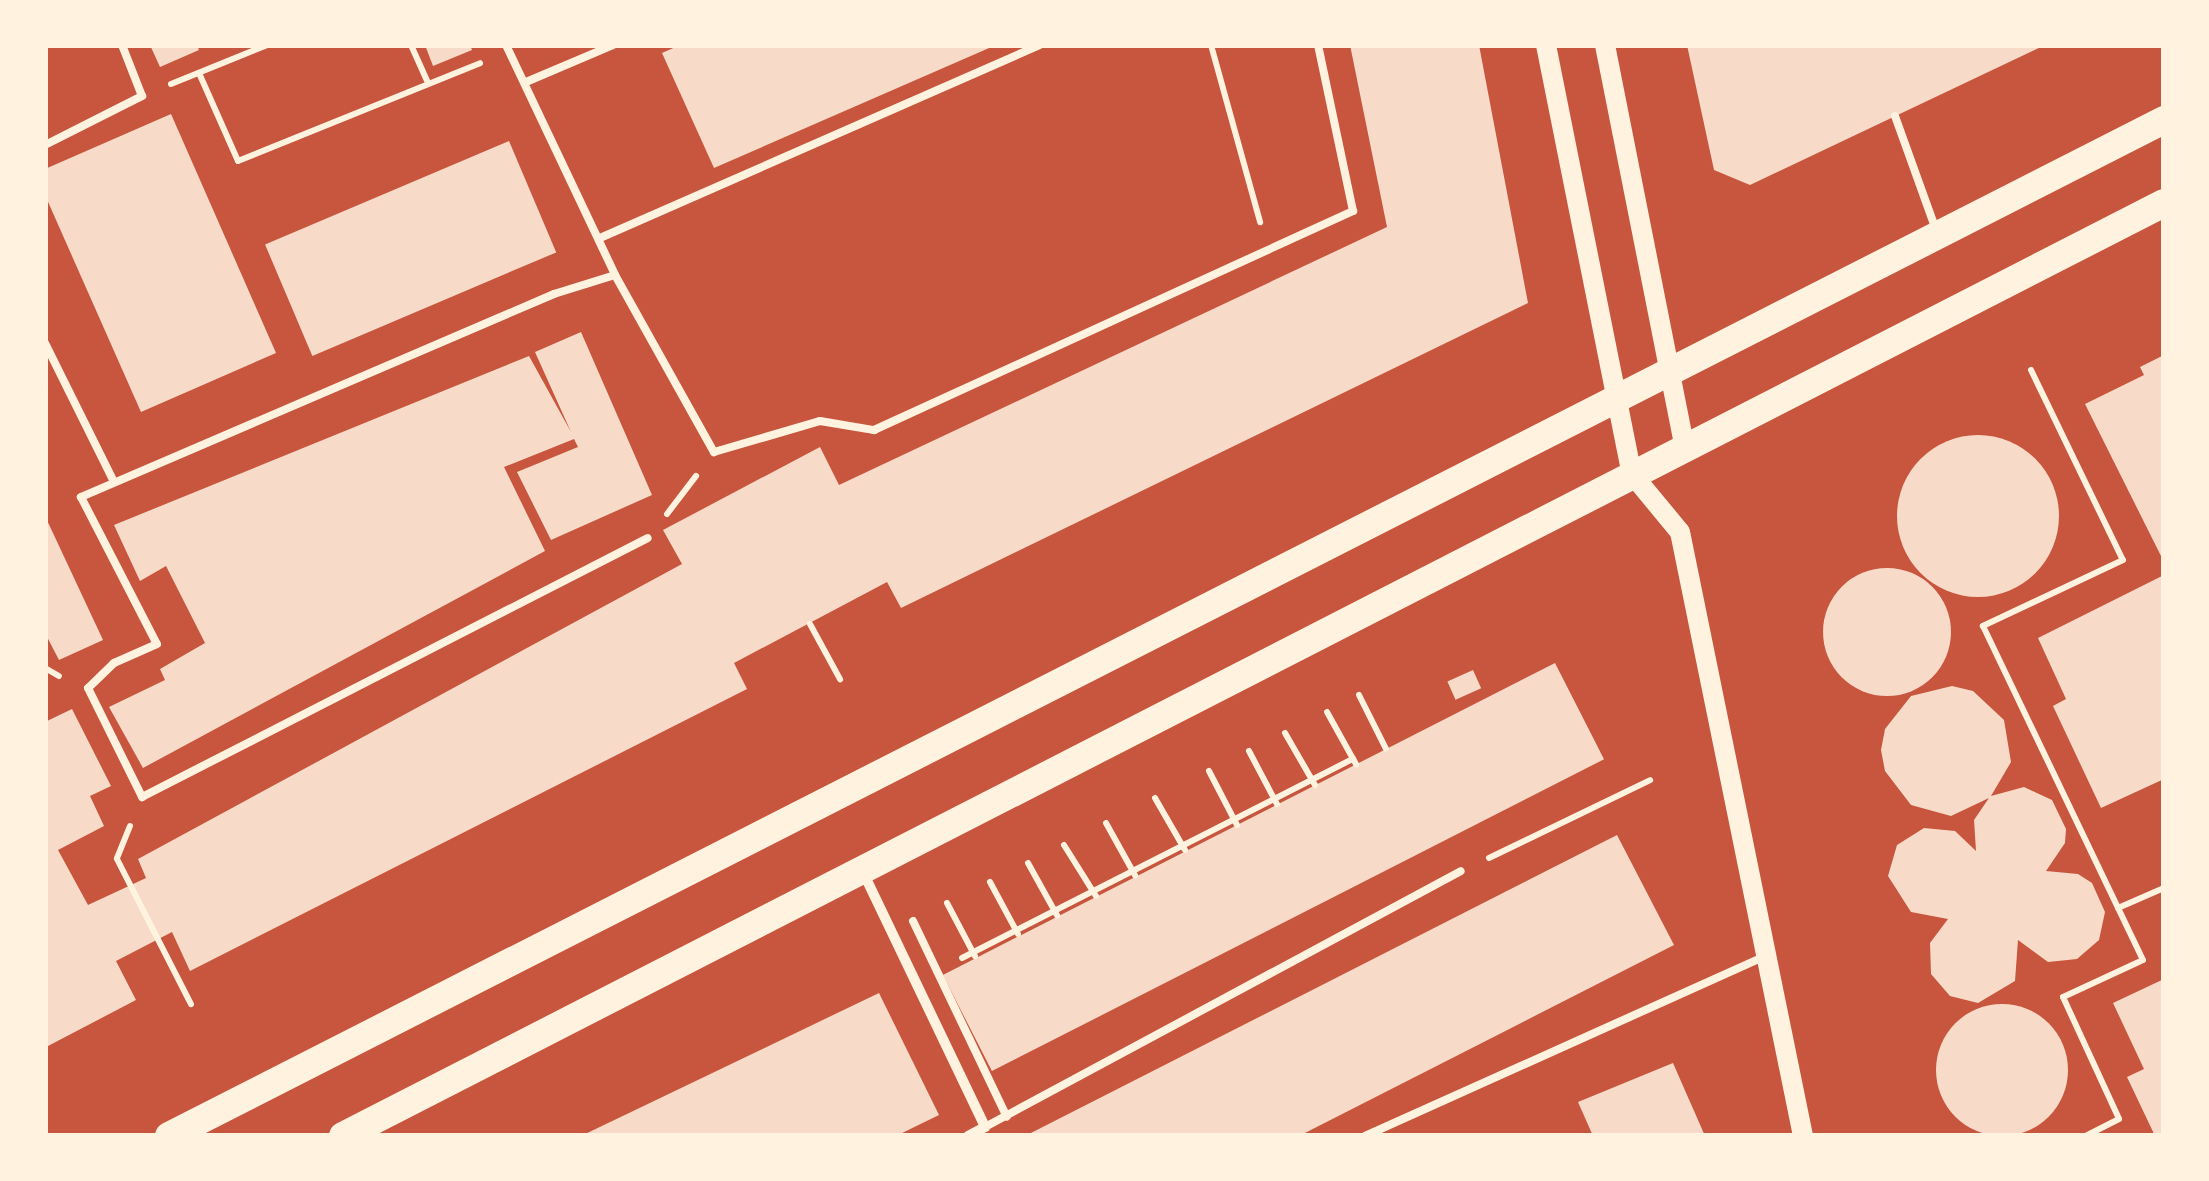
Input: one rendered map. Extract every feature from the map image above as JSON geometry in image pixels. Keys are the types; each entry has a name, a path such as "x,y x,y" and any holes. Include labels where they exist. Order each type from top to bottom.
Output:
{"highway":[{"path":"169,1136 1615,396 2164,120"},
{"path":"343,1136 2164,203"}],"main road":[{"path":"1546,45 1632,474 1680,532 1804,1136"},
{"path":"1604,45 1685,448"}],"street":[{"path":"862,870 985,1128 968,1136"}],"lane":[{"path":"45,145 142,96 122,45"},
{"path":"526,82 613,45"},
{"path":"600,238 1039,45"},
{"path":"508,48 614,275 714,452 820,421 874,430 1322,230 1353,211 1318,45"},
{"path":"1896,116 1938,234"},
{"path":"614,275 554,294 81,497 157,644 114,663 88,688 142,797 648,538"},
{"path":"45,343 114,482"},
{"path":"985,1128 1461,871"},
{"path":"913,922 1006,1117"},
{"path":"1365,1136 1767,956"}],"path":[{"path":"142,96 267,45"},
{"path":"411,45 428,83"},
{"path":"1122,45 1138,45"},
{"path":"1210,45 1264,237 1322,230"},
{"path":"199,73 238,161 508,48"},
{"path":"2031,370 2123,560 1984,626 2143,960 2063,997 2119,1119 2086,1136"},
{"path":"648,538 714,452"},
{"path":"810,624 840,679"},
{"path":"1358,695 1386,749"},
{"path":"936,971 1354,762 1327,712"},
{"path":"1284,733 1314,782"},
{"path":"1249,751 1276,801"},
{"path":"1209,772 1235,822"},
{"path":"1461,871 1650,780"},
{"path":"142,797 116,859 192,1004"},
{"path":"1155,798 1184,848"},
{"path":"1106,824 1134,873"},
{"path":"1064,845 1095,894"},
{"path":"1028,862 1056,913"},
{"path":"990,882 1017,932"},
{"path":"2118,908 2164,888"},
{"path":"948,904 974,954"}],"building":[{"path":"150,45 197,45 199,50 160,67"},
{"path":"425,45 470,45 472,50 433,66"},
{"path":"680,45 996,45 714,168 662,53"},
{"path":"1350,45 1479,45 1528,303 901,608 887,582 734,663 747,689 190,971 172,932 116,961 136,1000 48,1046 45,722 72,709 111,786 90,796 104,826 58,850 88,905 146,878 138,859 682,564 663,530 820,447 839,485 1387,227"},
{"path":"1687,45 2045,45 1750,185 1714,170"},
{"path":"171,114 276,353 141,412 45,195 45,169"},
{"path":"509,141 556,252 312,356 265,245"},
{"path":"581,332 652,495 551,540 517,472 578,447 574,439 504,467 545,551 143,768 109,707 165,680 160,669 205,643 166,566 140,581 114,525 529,356 571,432 535,352"},
{"path":"2164,355 2164,562 2085,404 2144,375 2140,367"},
{"path":"1978,435 2009,441 2035,459 2053,485 2059,516 2053,547 2035,573 2009,591 1978,597 1947,591 1921,573 1903,547 1897,516 1903,485 1921,459 1947,441"},
{"path":"45,516 103,640 59,660 45,633"},
{"path":"1887,568 1912,572 1933,586 1947,607 1951,632 1947,657 1933,678 1912,692 1887,696 1862,692 1841,678 1827,657 1823,632 1827,607 1841,586 1862,572"},
{"path":"2164,575 2164,779 2101,808 2053,706 2066,699 2038,638"},
{"path":"1555,663 1604,759 992,1071 943,975"},
{"path":"1473,670 1481,688 1456,700 1447,681"},
{"path":"1952,686 1973,691 2004,720 2011,762 1991,796 2024,787 2052,800 2066,829 2065,843 2046,871 2078,874 2092,883 2105,912 2099,940 2077,959 2048,962 2018,940 2015,981 1978,1003 1950,996 1931,974 1930,943 1948,919 1911,912 1888,876 1897,845 1924,828 1955,831 1976,851 1974,820 1989,798 1951,816 1911,805 1885,771 1881,750 1885,729 1911,696"},
{"path":"1617,835 1674,945 1299,1136 1025,1136"},
{"path":"2164,979 2164,1136 2155,1136 2127,1077 2144,1069 2113,1003"},
{"path":"879,993 939,1115 896,1136 581,1136"},
{"path":"2002,1004 2027,1009 2049,1023 2063,1045 2068,1070 2063,1095 2049,1117 2027,1131 2002,1136 1977,1131 1955,1117 1941,1095 1936,1070 1941,1045 1955,1023 1977,1009"},
{"path":"1673,1063 1705,1136 1593,1136 1578,1102"}]}
